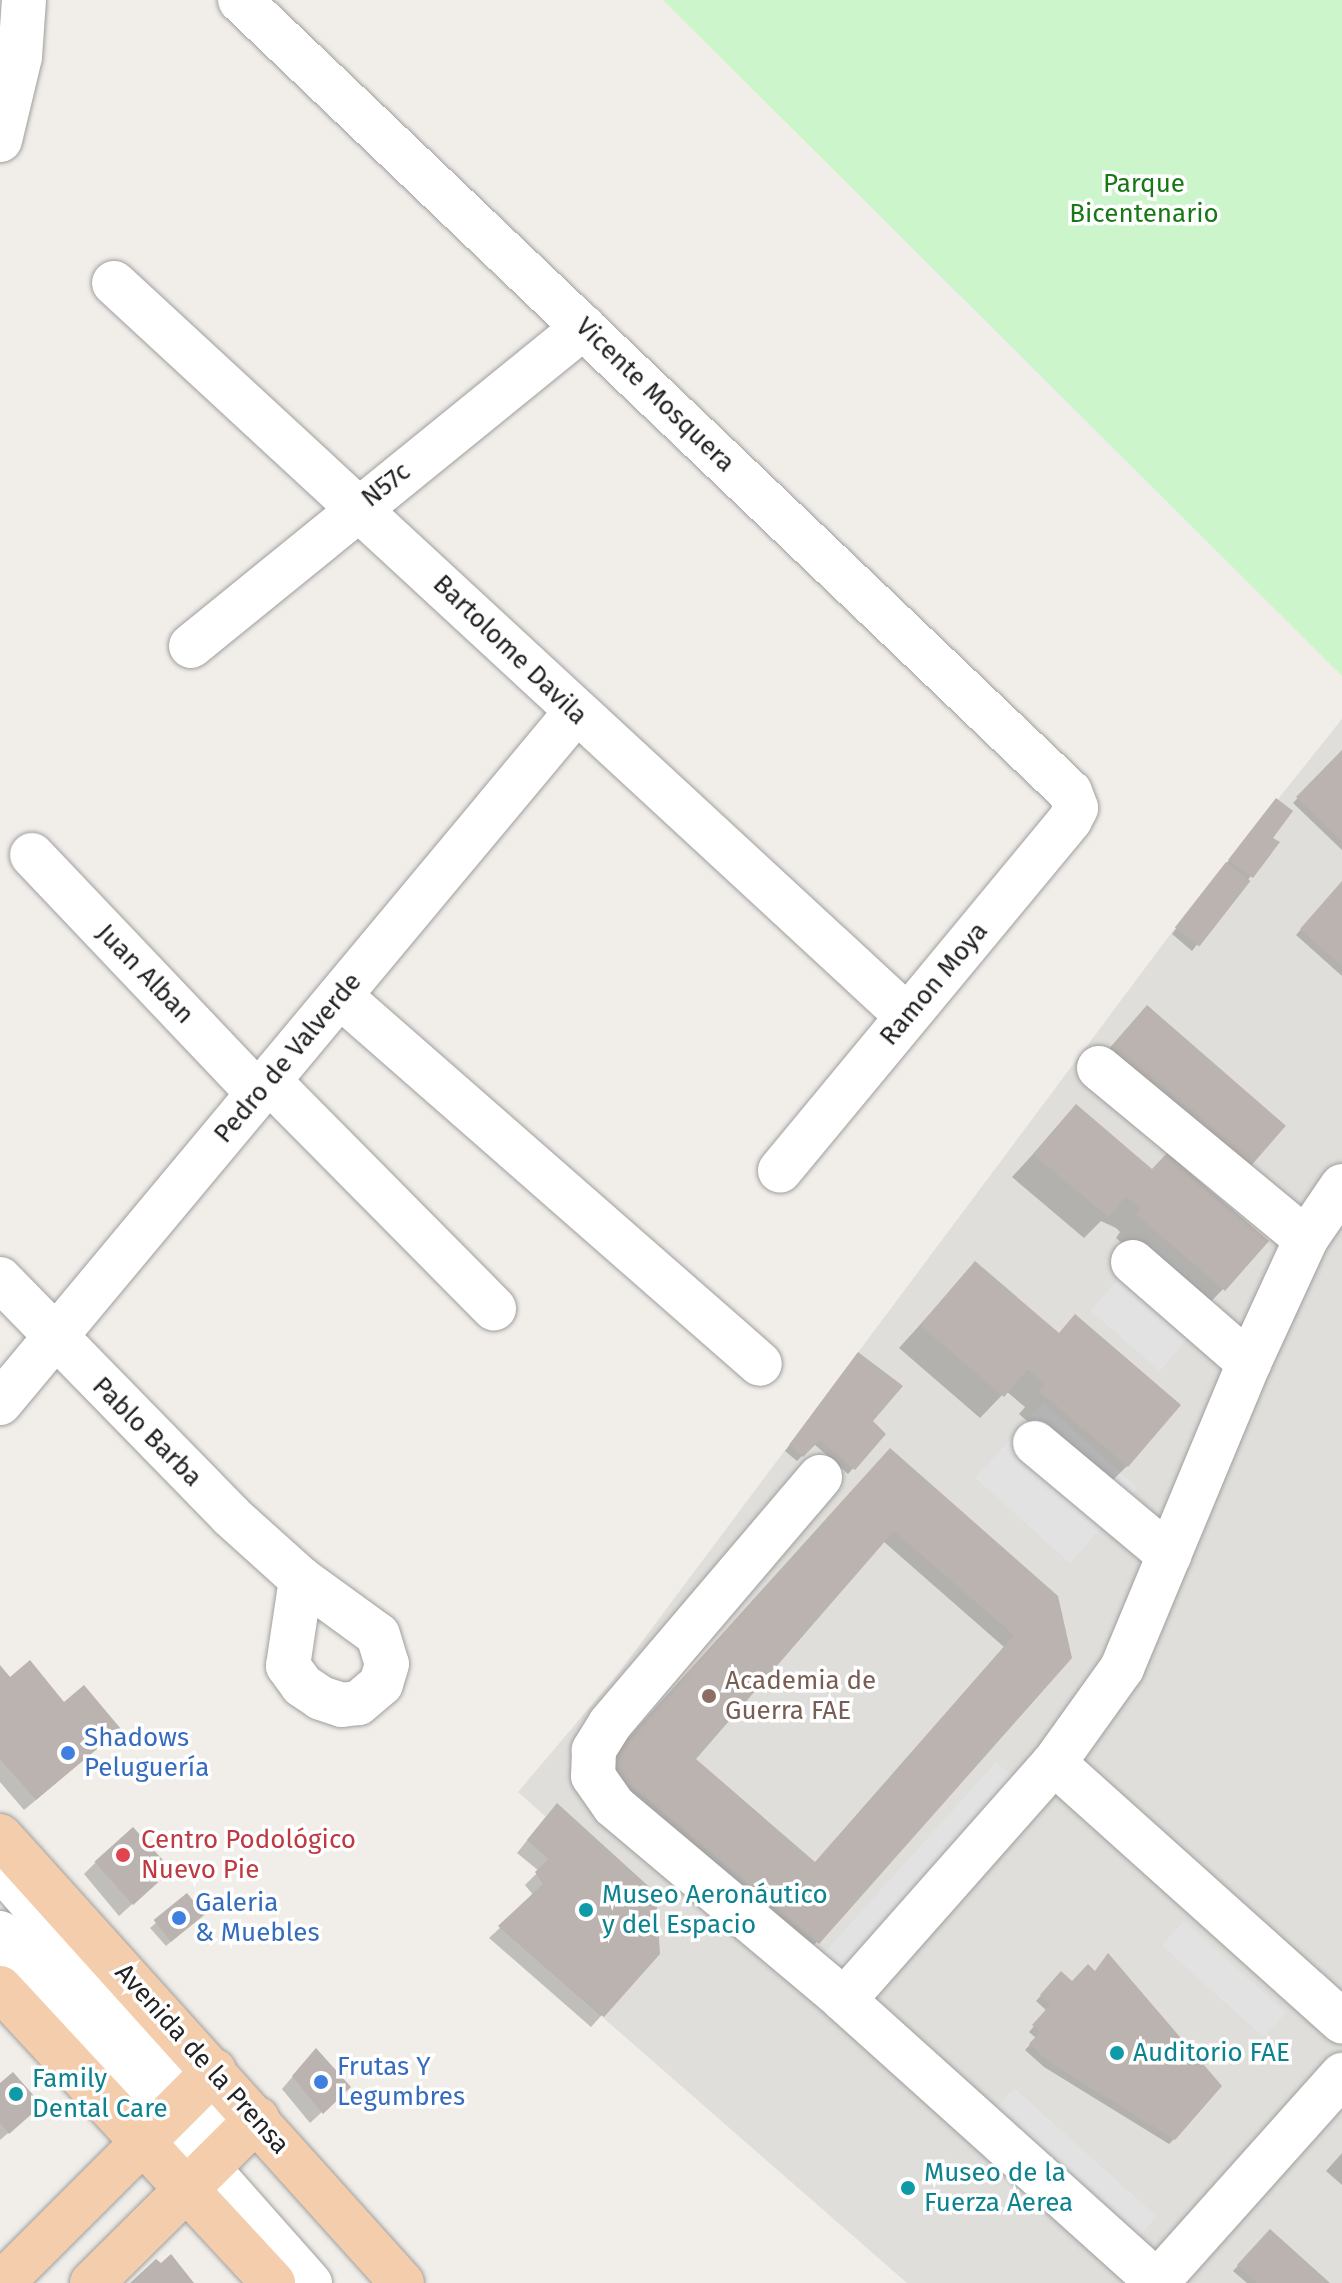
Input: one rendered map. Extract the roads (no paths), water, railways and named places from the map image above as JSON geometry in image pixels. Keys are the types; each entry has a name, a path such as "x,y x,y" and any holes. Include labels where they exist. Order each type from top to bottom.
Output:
{"main road":[{"name":"Avenida de la Prensa","path":"0,1836 179,2104 222,2152 402,2283"},
{"name":"Avenida de la Prensa","path":"0,1988 179,2104 222,2152 273,2283"},
{"path":"2,2283 179,2104"},
{"path":"92,2283 222,2152"}],"street":[{"path":"0,140 20,57 24,0"},
{"name":"Vicente Mosquera","path":"240,0 1070,792"},
{"name":"Bartolome Davila","path":"114,283 359,506 575,713 907,1016"},
{"name":"N57c","path":"191,646 359,506 584,327"},
{"name":"Pedro de Valverde","path":"0,1403 575,713"},
{"name":"Ramon Moya","path":"780,1171 1070,820 1076,808 1070,792"},
{"name":"Juan Alban","path":"32,855 263,1087 494,1308"},
{"path":"340,996 760,1364"},
{"path":"1099,1068 1306,1239"},
{"path":"844,2000 1054,1763 1122,1668 1249,1363 1306,1239 1342,1186"},
{"path":"1133,1262 1249,1363"},
{"name":"Pablo Barba","path":"0,1279 54,1338 301,1579"},
{"path":"1035,1443 1169,1555"},
{"path":"820,1477 610,1724 594,1750 593,1776 614,1806 844,2000 1158,2283 1342,2075"},
{"path":"1054,1763 1342,2021"},
{"path":"0,1867 179,2104"},
{"path":"0,1933 179,2104"},
{"path":"222,2152 310,2283"}],"place":[{"name":"Academia de Guerra FAE","path":"709,1696"},
{"name":"Shadows Peluguería","path":"68,1753"},
{"name":"Centro Podológico Nuevo Pie","path":"123,1855"},
{"name":"Museo Aeronáutico y del Espacio","path":"586,1910"},
{"name":"Galeria & Muebles","path":"179,1918"},
{"name":"Auditorio FAE","path":"1117,2053"},
{"name":"Frutas Y Legumbres","path":"321,2082"},
{"name":"Family Dental Care","path":"16,2094"},
{"name":"Museo de la Fuerza Aerea","path":"908,2188"}],"park label":[{"name":"Parque Bicentenario","path":"1144,199"}]}
